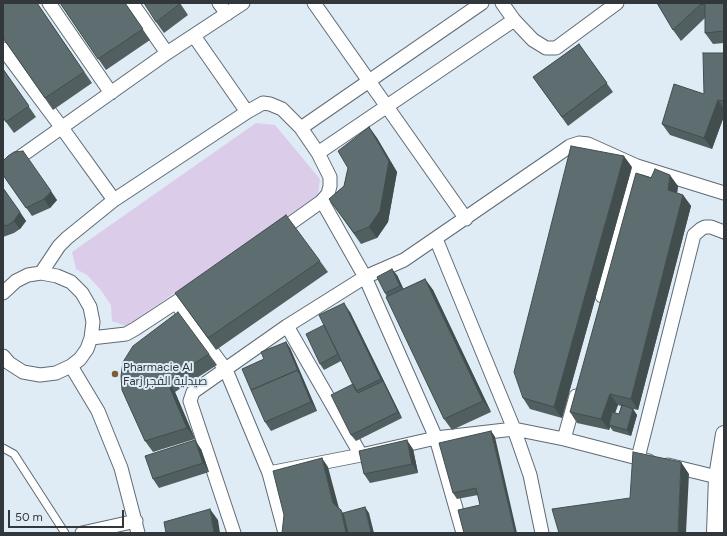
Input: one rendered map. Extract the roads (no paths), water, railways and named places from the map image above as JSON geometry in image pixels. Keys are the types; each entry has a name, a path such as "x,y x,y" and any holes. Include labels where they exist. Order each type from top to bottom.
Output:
{"street":[{"path":"49,3 111,93"},
{"path":"132,3 167,53"},
{"path":"219,3 227,14"},
{"path":"3,169 167,53 243,3"},
{"path":"314,3 368,82 466,218"},
{"path":"301,128 482,3"},
{"path":"502,3 514,20 533,40 546,48 556,48 617,3"},
{"path":"318,153 514,20"},
{"path":"194,36 247,112"},
{"path":"3,49 114,200"},
{"path":"41,273 59,246 114,200 263,103 282,109 301,128 318,153 330,177 328,194 322,201 264,242"},
{"path":"234,533 190,401 193,392 287,326 365,277 404,260 570,146 579,143 588,144 637,166 724,193"},
{"path":"598,311 637,166"},
{"path":"322,201 365,277 436,438 462,533"},
{"path":"638,458 694,235 701,228 705,227 711,227 724,232"},
{"path":"436,239 514,429 530,475 542,533"},
{"path":"3,356 9,363 23,372 40,375 56,373 71,366 80,359 87,349 91,338 93,322 90,307 82,293 71,282 57,276 41,273 28,275 16,280 4,290"},
{"path":"91,338 126,334 176,303 201,285"},
{"path":"176,303 226,370 269,472 285,533"},
{"path":"287,326 360,456"},
{"path":"71,366 101,418 121,468 137,527 82,533"},
{"path":"564,439 578,386"},
{"path":"269,472 360,456 436,438 514,429 564,439 717,477"},
{"path":"715,533 717,477 722,454 724,434"}],"lane":[{"path":"3,448 14,454 65,533"}],"place":[{"name":"Pharmacie Al Farj صيدلية الفجر","path":"115,374"}]}
